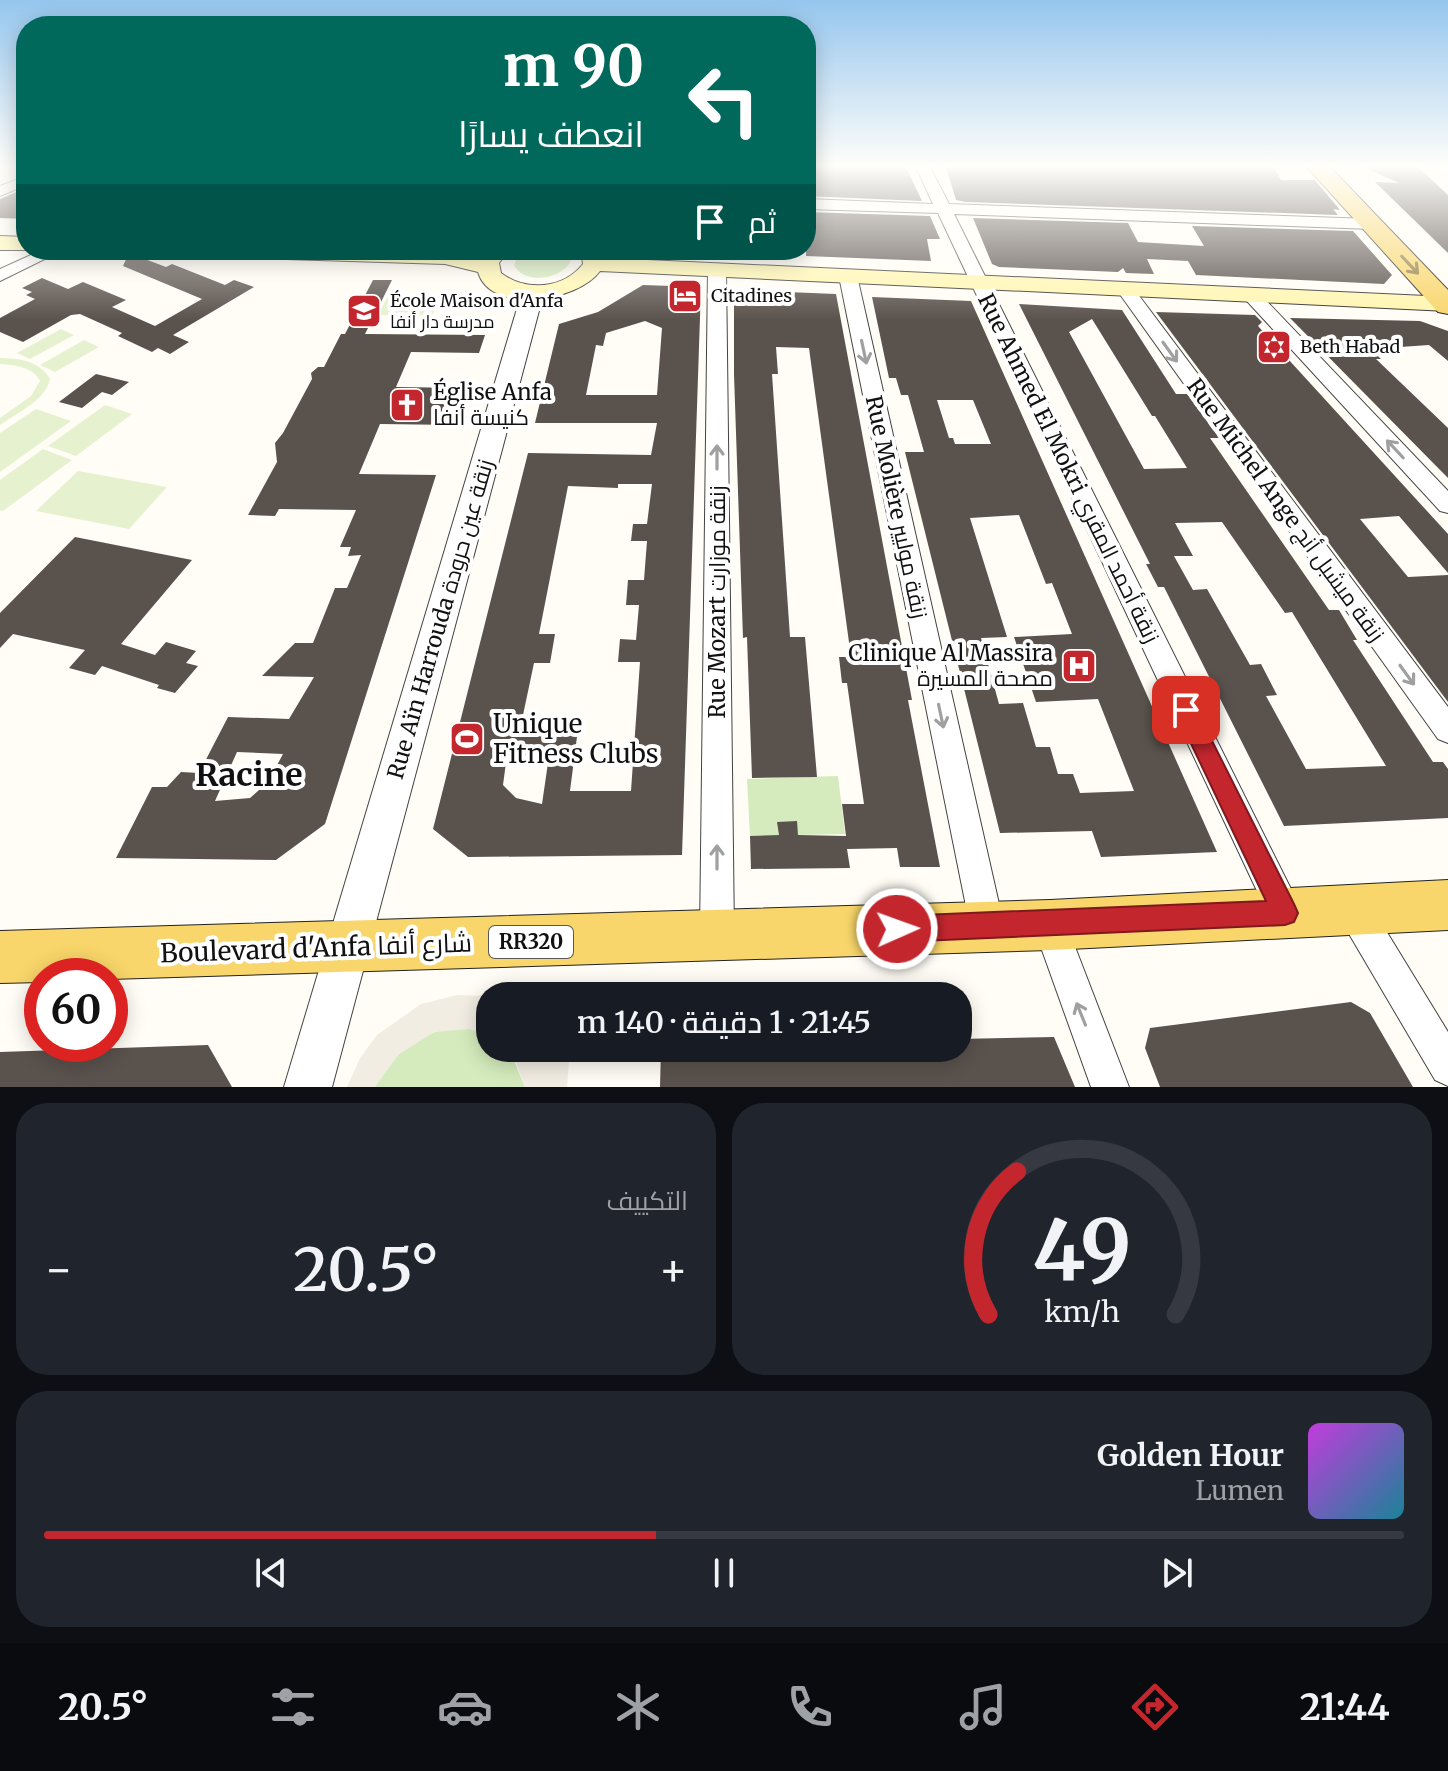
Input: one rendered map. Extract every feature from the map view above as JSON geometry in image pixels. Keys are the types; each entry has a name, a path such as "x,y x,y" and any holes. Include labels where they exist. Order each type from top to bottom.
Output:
{"main road":[{"path":"1365,218 1447,304"},
{"path":"1391,218 1448,276"},
{"path":"493,260 490,276 499,284 533,292 572,284 587,275 592,260"},
{"path":"622,260 717,270 1447,304"},
{"name":"Boulevard d'Anfa شارع أنفا","path":"0,957 1050,925 1448,905"}],"street":[{"name":"Rue Ahmed El Mokri زنقة أحمد المقري","path":"947,218 1285,913"},
{"path":"1192,218 1371,224"},
{"path":"0,276 34,260"},
{"name":"Rue Mozart زنقة موزارت","path":"717,270 717,935"},
{"name":"Rue Molière زنقة موليير","path":"848,276 987,926"},
{"name":"Rue Michel Ange زنقة ميشبل أنج","path":"1125,289 1448,730"},
{"name":"Rue Aïn Harrouda زنقة عين حرودة","path":"308,1087 533,292"},
{"path":"1251,295 1448,505"},
{"path":"1354,910 1448,1067"},
{"path":"1050,925 1110,1087"}],"green space":[{"path":"516,260 571,261 559,272 542,278 526,275 514,265"},
{"path":"388,296 441,297 432,316 378,315"},
{"path":"61,329 74,335 30,359 17,353"},
{"path":"84,340 99,347 55,372 40,365"},
{"path":"0,358 35,364 50,379 37,400 0,425 0,418 31,396 40,381 28,370 0,364"},
{"path":"105,405 132,414 76,456 48,446"},
{"path":"36,409 71,421 0,472 0,433"},
{"path":"43,449 72,460 3,511 0,510 0,480"},
{"path":"78,471 167,487 129,529 36,511"},
{"path":"838,776 845,834 798,835 796,822 778,822 779,835 750,836 747,779"},
{"path":"445,1029 476,1031 476,1062 515,1062 525,1087 375,1087 395,1058 413,1043"}],"shaded area":[{"path":"457,995 476,996 476,1031 434,1032 398,1055 375,1087 347,1087 360,1058 377,1035 421,1004"},
{"path":"516,1062 569,1062 567,1087 525,1087"}],"building":[{"path":"816,218 931,218 940,239 927,239 931,261 816,256"},
{"path":"973,218 1128,223 1138,242 1204,246 1192,226 1353,231 1392,275 1384,284 1196,275 1188,261 1147,259 1154,274 1126,273 1123,268 1118,272 999,267 992,264"},
{"path":"1412,218 1448,218 1448,253"},
{"path":"126,260 148,260 166,267 172,264 225,285 234,280 254,287 173,335 189,342 170,354 158,348 152,352 118,336 122,333 80,314 71,315 23,342 0,332 0,318 35,299 26,295 32,292 22,288 42,278 68,289 83,282 126,300 112,307 155,326 202,299 123,266"},
{"path":"373,280 392,280 365,334 485,335 479,353 411,352 396,387 466,388 454,425 380,424 359,474 436,475 325,824 276,860 116,858 152,787 167,787 181,772 199,773 228,717 289,719 314,677 262,676 295,643 313,643 335,588 347,588 361,555 348,556 351,547 340,547 356,510 279,509 275,516 248,515 277,462 275,443 312,379 311,373 318,367 324,367 341,334 345,334","holes":["237,752 283,754 268,782 250,798 215,801"]},
{"path":"643,285 701,287 682,855 468,857 433,829 528,453 651,455 657,423 535,423 559,324 598,312","holes":["645,321 662,328 657,395 586,395 596,345 603,346 606,333","618,484 652,484 647,524 633,524 631,541 647,541 644,580 628,580 626,605 639,605 636,640 620,639 618,662 640,662 631,791 570,791 578,729 569,729 570,722 535,721 536,715 523,715 534,663 550,663 555,634 539,634 568,486 618,488","507,755 549,756 542,804 516,798 503,785"]},
{"path":"734,290 836,294 940,867 900,867 897,848 847,849 850,868 751,869 750,836 779,835 777,822 797,821 798,835 846,836 842,804 864,804 847,683 842,683 839,657 851,657 809,348 776,347 778,374 772,374 790,637 805,637 817,777 752,778 747,637 743,638"},
{"path":"872,297 971,301 1217,852 1101,857 1092,831 1000,833 905,452 924,452 908,395 901,395 896,378 889,378","holes":["937,400 973,400 991,444 955,444 953,438 949,438","1019,515 1046,584 1052,583 1072,634 1014,637 1036,702 1098,699 1134,791 1080,793 1073,774 1058,774 1050,747 1036,747 1023,703 999,704 981,638 1007,637 970,518"]},
{"path":"1019,304 1122,310 1176,394 1187,394 1219,438 1210,438 1329,610 1339,610 1357,640 1353,640 1433,762 1443,762 1448,769 1448,818 1284,826 1164,587 1158,587 1146,564 1150,564","holes":["1092,319 1152,416 1155,416 1187,468 1144,469 1069,332","1222,522 1285,613 1292,612 1386,766 1306,769 1266,696 1277,695 1261,664 1250,665 1207,589 1193,590 1174,556 1193,556 1175,523"]},
{"path":"1156,312 1255,315 1262,322 1258,326 1448,534 1448,573 1399,516 1360,519 1408,577 1448,575 1448,702"},
{"path":"1290,318 1420,321 1448,331 1448,361 1429,345 1371,349 1381,359 1376,359 1448,428 1448,478"},
{"path":"96,374 129,382 112,395 102,392 82,408 59,402"},
{"path":"75,537 192,560 121,644 155,655 166,642 196,651 186,663 198,666 175,693 102,666 95,675 69,668 85,650 13,634 0,648 0,613"},
{"path":"1351,1002 1370,1013 1413,1087 1160,1087 1145,1048 1150,1028"},
{"path":"1054,1037 1075,1087 660,1087 661,1062 972,1062 972,1039"},
{"path":"208,1045 232,1087 0,1087 0,1052 24,1051 24,1062 128,1062 128,1048"}],"place":[{"name":"Citadines","path":"685,296"},
{"name":"École Maison d'Anfa مدرسة دار أنفا","path":"364,311"},
{"name":"Beth Habad","path":"1274,347"},
{"name":"Église Anfa كنيسة أنفا","path":"407,405"},
{"name":"Clinique Al Massira مصحة المسيرة","path":"1079,666"},
{"name":"Unique Fitness Clubs","path":"467,739"}],"district":[{"name":"Racine","path":"249,775"}],"route":[{"path":"897,929 1285,913 1186,710"}]}
